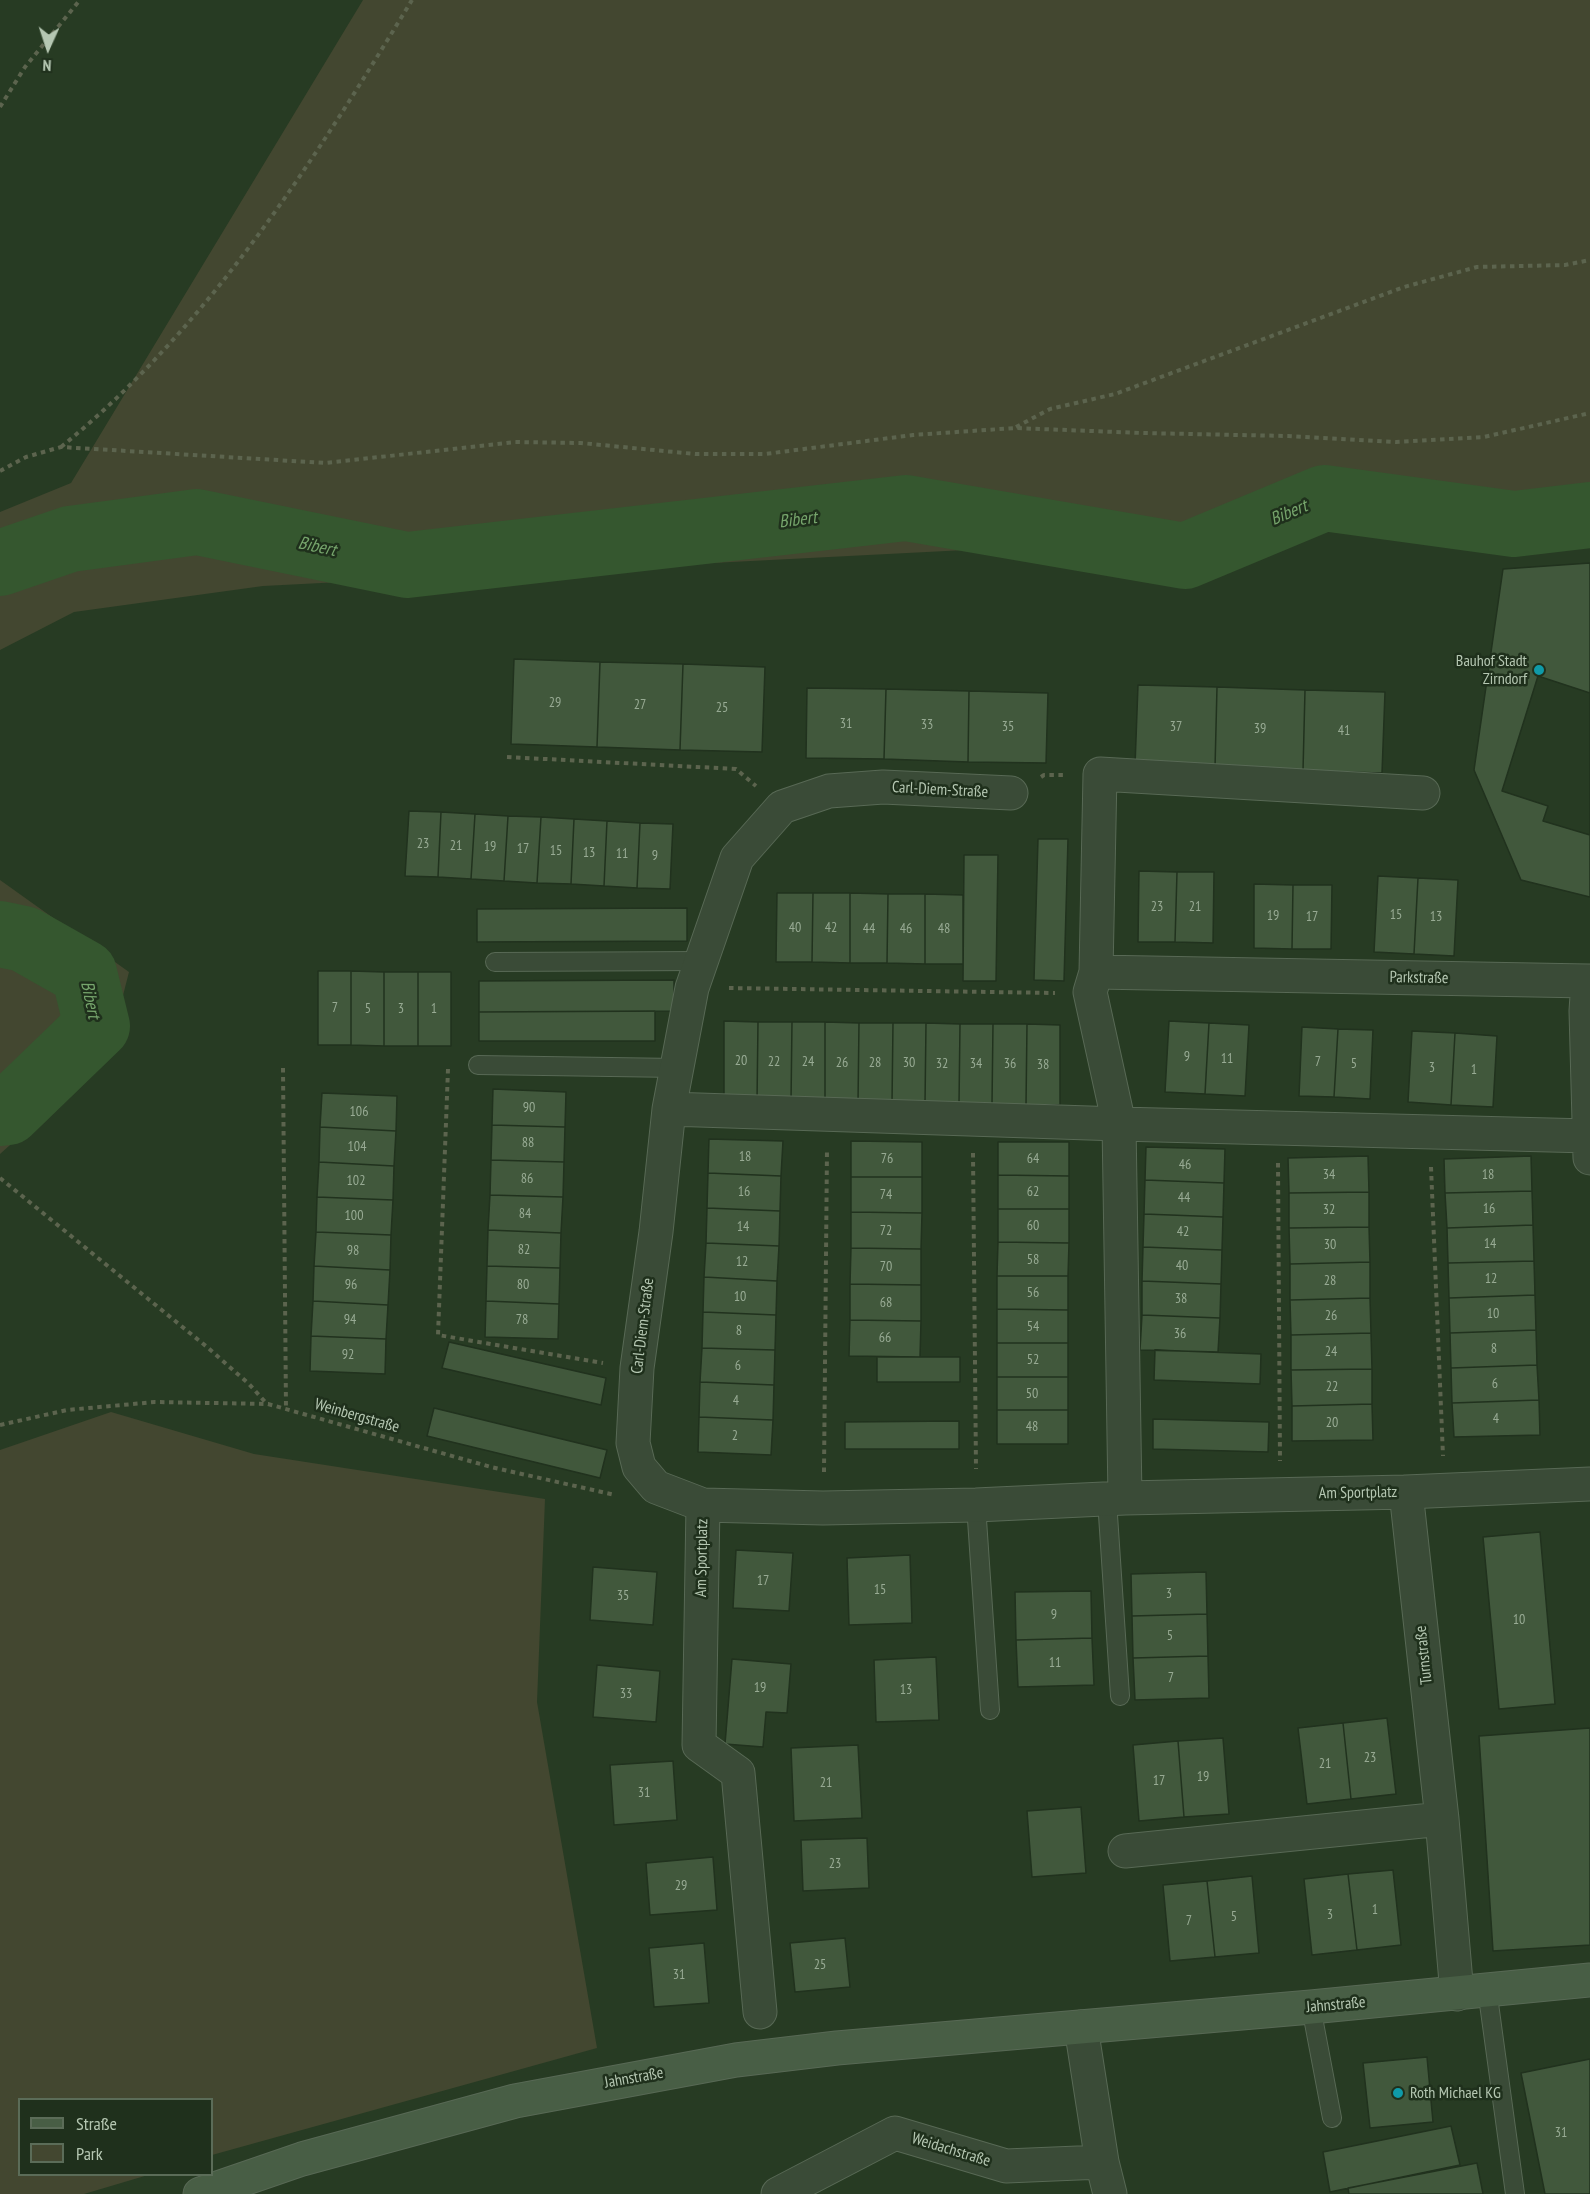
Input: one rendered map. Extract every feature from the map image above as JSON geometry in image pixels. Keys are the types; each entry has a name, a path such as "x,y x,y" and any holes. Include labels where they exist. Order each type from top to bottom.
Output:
{"main road":[{"name":"Jahnstraße","path":"200,2194 302,2159 515,2101 736,2060 1590,1980"}],"street":[{"path":"1116,1499 1119,1124 1093,982 1100,774 1423,794"},
{"name":"Carl-Diem-Straße","path":"703,1505 656,1487 639,1467 633,1443 637,1368 676,1068 697,975 737,858 782,807 829,791 883,787 1011,794"},
{"name":"Parkstraße","path":"1093,982 1587,981 1589,1147 1429,1132 1119,1124"},
{"path":"669,1109 1119,1124"},
{"name":"Am Sportplatz","path":"760,2012 738,1773 699,1745 703,1505 823,1508 976,1505 1590,1484"},
{"name":"Turnstraße","path":"1406,1492 1442,1819 1472,1991"},
{"path":"1125,1851 1442,1819"},
{"path":"1081,2027 1102,2162 1110,2194"},
{"name":"Weidachstraße","path":"778,2194 895,2133 1006,2166 1102,2162"}],"lane":[{"path":"495,962 697,975"},
{"path":"478,1065 676,1068"},
{"path":"1116,1499 1120,1696"},
{"path":"976,1505 990,1710"},
{"path":"1472,1991 1515,2194"},
{"path":"1311,2007 1332,2118"}],"path":[{"path":"0,107 25,68 80,0"},
{"path":"61,447 92,421 157,356 244,256 335,126 412,0"},
{"path":"1015,428 1050,409 1116,394 1404,287 1477,267 1565,265 1590,260"},
{"path":"0,471 26,457 61,447 326,463 515,442 581,443 695,454 765,454 912,435 1015,428 1288,436 1396,442 1484,437 1590,413"},
{"path":"507,757 736,769 782,807"},
{"name":"Carl-Diem-Straße","path":"1011,794 1044,776 1100,774"},
{"path":"697,975 1093,982"},
{"path":"449,1066 438,1335 637,1368"},
{"path":"283,1068 286,1409"},
{"path":"823,1508 827,1114"},
{"path":"973,1119 976,1505"},
{"path":"1277,1128 1280,1495"},
{"path":"1429,1132 1445,1490"},
{"path":"0,1178 207,1347 268,1404"},
{"name":"Weinbergstraße","path":"0,1425 67,1410 155,1402 268,1404 491,1467 622,1497"}],"green space":[{"path":"363,0 1590,0 1590,518 263,586 74,612 0,650 0,512 71,483"},
{"path":"0,880 129,972 107,1058 0,1154"},
{"path":"111,1412 254,1454 545,1499 537,1702 597,2048 213,2155 213,2098 18,2098 18,2176 145,2176 84,2194 0,2194 0,1450"}],"building":[{"name":"Bauhof Stadt Zirndorf","path":"1590,563 1590,897 1521,880 1474,770 1503,569"},
{"path":"514,659 600,662 597,747 511,744"},
{"path":"600,662 683,664 680,750 597,747"},
{"path":"683,664 765,667 762,752 680,750"},
{"path":"1538,676 1590,693 1590,835 1543,821 1548,806 1502,791"},
{"path":"1138,685 1217,687 1215,768 1135,766"},
{"path":"1217,687 1305,690 1303,771 1215,768"},
{"path":"807,688 886,689 884,759 806,758"},
{"path":"886,689 969,691 968,762 884,759"},
{"path":"1305,690 1385,692 1382,773 1303,771"},
{"path":"969,691 1048,693 1046,763 968,762"},
{"path":"409,811 441,812 438,877 405,876"},
{"path":"441,812 475,814 471,879 438,877"},
{"path":"475,814 508,816 504,881 471,879"},
{"path":"508,816 541,817 537,883 504,881"},
{"path":"541,817 574,819 571,884 537,883"},
{"path":"574,819 607,821 604,886 571,884"},
{"path":"607,821 640,823 637,888 604,886"},
{"path":"640,823 673,824 670,889 637,888"},
{"path":"1038,839 1068,839 1064,981 1034,980"},
{"path":"964,855 998,855 996,981 963,981"},
{"path":"1139,871 1177,872 1175,942 1138,942"},
{"path":"1177,872 1214,872 1213,943 1175,942"},
{"path":"1378,876 1418,878 1414,954 1374,952"},
{"path":"1418,878 1458,880 1454,956 1414,954"},
{"path":"1254,884 1293,885 1292,949 1254,948"},
{"path":"1293,885 1332,885 1331,949 1292,949"},
{"path":"777,893 813,893 812,962 776,962"},
{"path":"813,893 850,893 850,963 812,962"},
{"path":"850,893 888,894 887,963 850,963"},
{"path":"888,894 925,894 925,964 887,963"},
{"path":"925,894 963,895 963,964 925,964"},
{"path":"687,908 687,941 477,942 477,909"},
{"path":"318,971 351,971 351,1045 318,1045"},
{"path":"351,971 384,972 384,1046 351,1045"},
{"path":"384,972 418,972 418,1046 384,1046"},
{"path":"418,972 451,972 451,1046 418,1046"},
{"path":"674,980 674,1011 479,1012 479,981"},
{"path":"655,1011 655,1041 479,1041 479,1012"},
{"path":"724,1021 758,1022 757,1102 724,1101"},
{"path":"1169,1021 1209,1023 1205,1094 1165,1092"},
{"path":"758,1022 792,1022 791,1102 757,1102"},
{"path":"792,1022 825,1022 825,1103 791,1102"},
{"path":"825,1022 859,1023 858,1103 825,1103"},
{"path":"859,1023 893,1023 892,1103 858,1103"},
{"path":"893,1023 926,1023 925,1104 892,1103"},
{"path":"926,1023 960,1024 959,1104 925,1104"},
{"path":"1209,1023 1249,1025 1245,1096 1205,1094"},
{"path":"960,1024 993,1024 992,1104 959,1104"},
{"path":"993,1024 1027,1024 1026,1105 992,1104"},
{"path":"1027,1024 1060,1025 1060,1105 1026,1105"},
{"path":"1302,1027 1338,1029 1334,1097 1299,1096"},
{"path":"1338,1029 1373,1030 1370,1099 1334,1097"},
{"path":"1412,1031 1455,1033 1451,1105 1408,1102"},
{"path":"1455,1033 1497,1036 1493,1107 1451,1105"},
{"path":"493,1089 566,1092 565,1127 492,1125"},
{"path":"322,1093 397,1096 396,1131 320,1127"},
{"path":"492,1125 565,1127 564,1162 491,1160"},
{"path":"320,1127 396,1131 394,1166 319,1162"},
{"path":"709,1139 783,1141 781,1176 708,1173"},
{"path":"851,1141 922,1142 922,1177 851,1177"},
{"path":"998,1142 1069,1142 1069,1176 998,1175"},
{"path":"1146,1147 1225,1149 1224,1183 1145,1180"},
{"path":"1368,1156 1369,1192 1289,1193 1288,1158"},
{"path":"1531,1156 1532,1191 1445,1193 1444,1159"},
{"path":"491,1160 564,1162 563,1197 490,1195"},
{"path":"319,1162 394,1166 393,1200 317,1197"},
{"path":"708,1173 781,1176 780,1211 707,1208"},
{"path":"998,1175 1069,1176 1069,1209 998,1209"},
{"path":"851,1177 922,1177 922,1213 851,1212"},
{"path":"1145,1180 1224,1183 1223,1217 1144,1214"},
{"path":"1532,1191 1533,1225 1447,1228 1445,1193"},
{"path":"1369,1192 1369,1227 1289,1228 1289,1193"},
{"path":"490,1195 563,1197 561,1233 488,1230"},
{"path":"317,1197 393,1200 391,1235 316,1232"},
{"path":"707,1208 780,1211 779,1246 706,1243"},
{"path":"998,1209 1069,1209 1069,1243 998,1242"},
{"path":"851,1212 922,1213 921,1249 851,1248"},
{"path":"1144,1214 1223,1217 1222,1250 1143,1247"},
{"path":"1533,1225 1534,1261 1448,1263 1447,1228"},
{"path":"1369,1227 1370,1262 1290,1264 1289,1228"},
{"path":"488,1230 561,1233 560,1268 487,1266"},
{"path":"316,1232 391,1235 390,1270 314,1266"},
{"path":"998,1242 1069,1243 1068,1276 997,1276"},
{"path":"706,1243 779,1246 777,1281 704,1277"},
{"path":"1143,1247 1222,1250 1221,1284 1142,1281"},
{"path":"851,1248 921,1249 921,1285 850,1284"},
{"path":"1534,1261 1535,1295 1449,1298 1448,1263"},
{"path":"1370,1262 1370,1298 1290,1300 1290,1264"},
{"path":"314,1266 390,1270 388,1305 313,1301"},
{"path":"487,1266 560,1268 559,1304 486,1301"},
{"path":"997,1276 1068,1276 1068,1310 997,1309"},
{"path":"704,1277 777,1281 776,1315 703,1312"},
{"path":"1142,1281 1221,1284 1220,1318 1142,1315"},
{"path":"850,1284 921,1285 921,1321 850,1320"},
{"path":"1535,1295 1536,1330 1450,1333 1449,1298"},
{"path":"1370,1298 1371,1333 1291,1335 1290,1300"},
{"path":"313,1301 388,1305 386,1339 311,1336"},
{"path":"486,1301 559,1304 558,1339 485,1337"},
{"path":"997,1309 1068,1310 1068,1343 997,1343"},
{"path":"703,1312 776,1315 775,1350 702,1348"},
{"path":"1142,1315 1220,1318 1218,1352 1140,1350"},
{"path":"850,1320 921,1321 920,1357 849,1356"},
{"path":"1536,1330 1537,1365 1451,1368 1450,1333"},
{"path":"1371,1333 1372,1369 1291,1370 1291,1335"},
{"path":"311,1336 386,1339 385,1374 310,1371"},
{"path":"449,1342 606,1378 601,1405 442,1368"},
{"path":"997,1343 1068,1343 1068,1377 997,1377"},
{"path":"702,1348 775,1350 774,1385 700,1382"},
{"path":"1155,1350 1261,1354 1260,1384 1154,1380"},
{"path":"877,1357 960,1357 960,1382 877,1382"},
{"path":"1537,1365 1539,1400 1452,1403 1451,1368"},
{"path":"1372,1369 1372,1404 1292,1406 1291,1370"},
{"path":"997,1377 1068,1377 1068,1410 997,1410"},
{"path":"700,1382 774,1385 773,1420 699,1417"},
{"path":"1539,1400 1540,1435 1454,1437 1452,1403"},
{"path":"1372,1404 1373,1440 1292,1441 1292,1406"},
{"path":"434,1408 607,1450 600,1478 427,1436"},
{"path":"997,1410 1068,1410 1068,1444 997,1444"},
{"path":"699,1417 773,1420 771,1455 698,1452"},
{"path":"1153,1419 1269,1422 1268,1452 1153,1449"},
{"path":"959,1421 959,1449 845,1449 845,1422"},
{"path":"1540,1532 1555,1704 1499,1709 1483,1537"},
{"path":"736,1550 793,1553 789,1611 733,1608"},
{"path":"910,1555 912,1623 849,1625 847,1558"},
{"path":"593,1567 657,1572 653,1625 590,1620"},
{"path":"1206,1572 1207,1614 1132,1616 1131,1574"},
{"path":"1091,1591 1092,1638 1016,1640 1015,1592"},
{"path":"1207,1614 1208,1656 1133,1658 1132,1616"},
{"path":"1092,1638 1094,1685 1018,1687 1016,1640"},
{"path":"1208,1656 1209,1698 1135,1700 1133,1658"},
{"path":"936,1657 939,1720 876,1722 874,1660"},
{"path":"732,1659 791,1664 787,1713 766,1712 763,1747 725,1744"},
{"path":"597,1665 660,1671 656,1722 593,1717"},
{"path":"1387,1718 1396,1794 1351,1799 1343,1723"},
{"path":"1343,1723 1351,1799 1307,1804 1298,1728"},
{"path":"1590,1728 1590,1945 1493,1951 1479,1736"},
{"path":"1223,1738 1229,1814 1184,1817 1178,1741"},
{"path":"1178,1741 1184,1817 1139,1821 1133,1745"},
{"path":"858,1745 862,1818 794,1821 791,1748"},
{"path":"673,1761 677,1820 614,1825 610,1765"},
{"path":"1081,1807 1086,1873 1032,1877 1027,1811"},
{"path":"867,1838 869,1888 803,1891 801,1840"},
{"path":"713,1857 717,1910 650,1915 646,1863"},
{"path":"1393,1870 1401,1945 1357,1950 1348,1874"},
{"path":"1348,1874 1357,1950 1312,1955 1304,1879"},
{"path":"1252,1876 1259,1953 1215,1957 1207,1881"},
{"path":"1207,1881 1215,1957 1170,1961 1163,1885"},
{"path":"845,1938 850,1987 795,1992 790,1943"},
{"path":"704,1943 709,2003 654,2007 649,1948"},
{"name":"Roth Michael KG","path":"1427,2057 1433,2122 1370,2128 1363,2063"},
{"path":"1590,2059 1590,2194 1545,2194 1521,2073"},
{"path":"1451,2126 1460,2165 1330,2192 1323,2152"},
{"path":"1477,2163 1483,2194 1349,2194 1348,2188"}],"waterway":[{"name":"Bibert","path":"0,563 70,539 197,522 407,565 906,508 1185,556 1324,498 1514,524 1590,515"},
{"name":"Bibert","path":"0,934 24,939 84,973 97,1026 8,1112 0,1113"}],"place":[{"name":"Bauhof Stadt Zirndorf","path":"1539,670"},
{"name":"Roth Michael KG","path":"1398,2093"}]}
